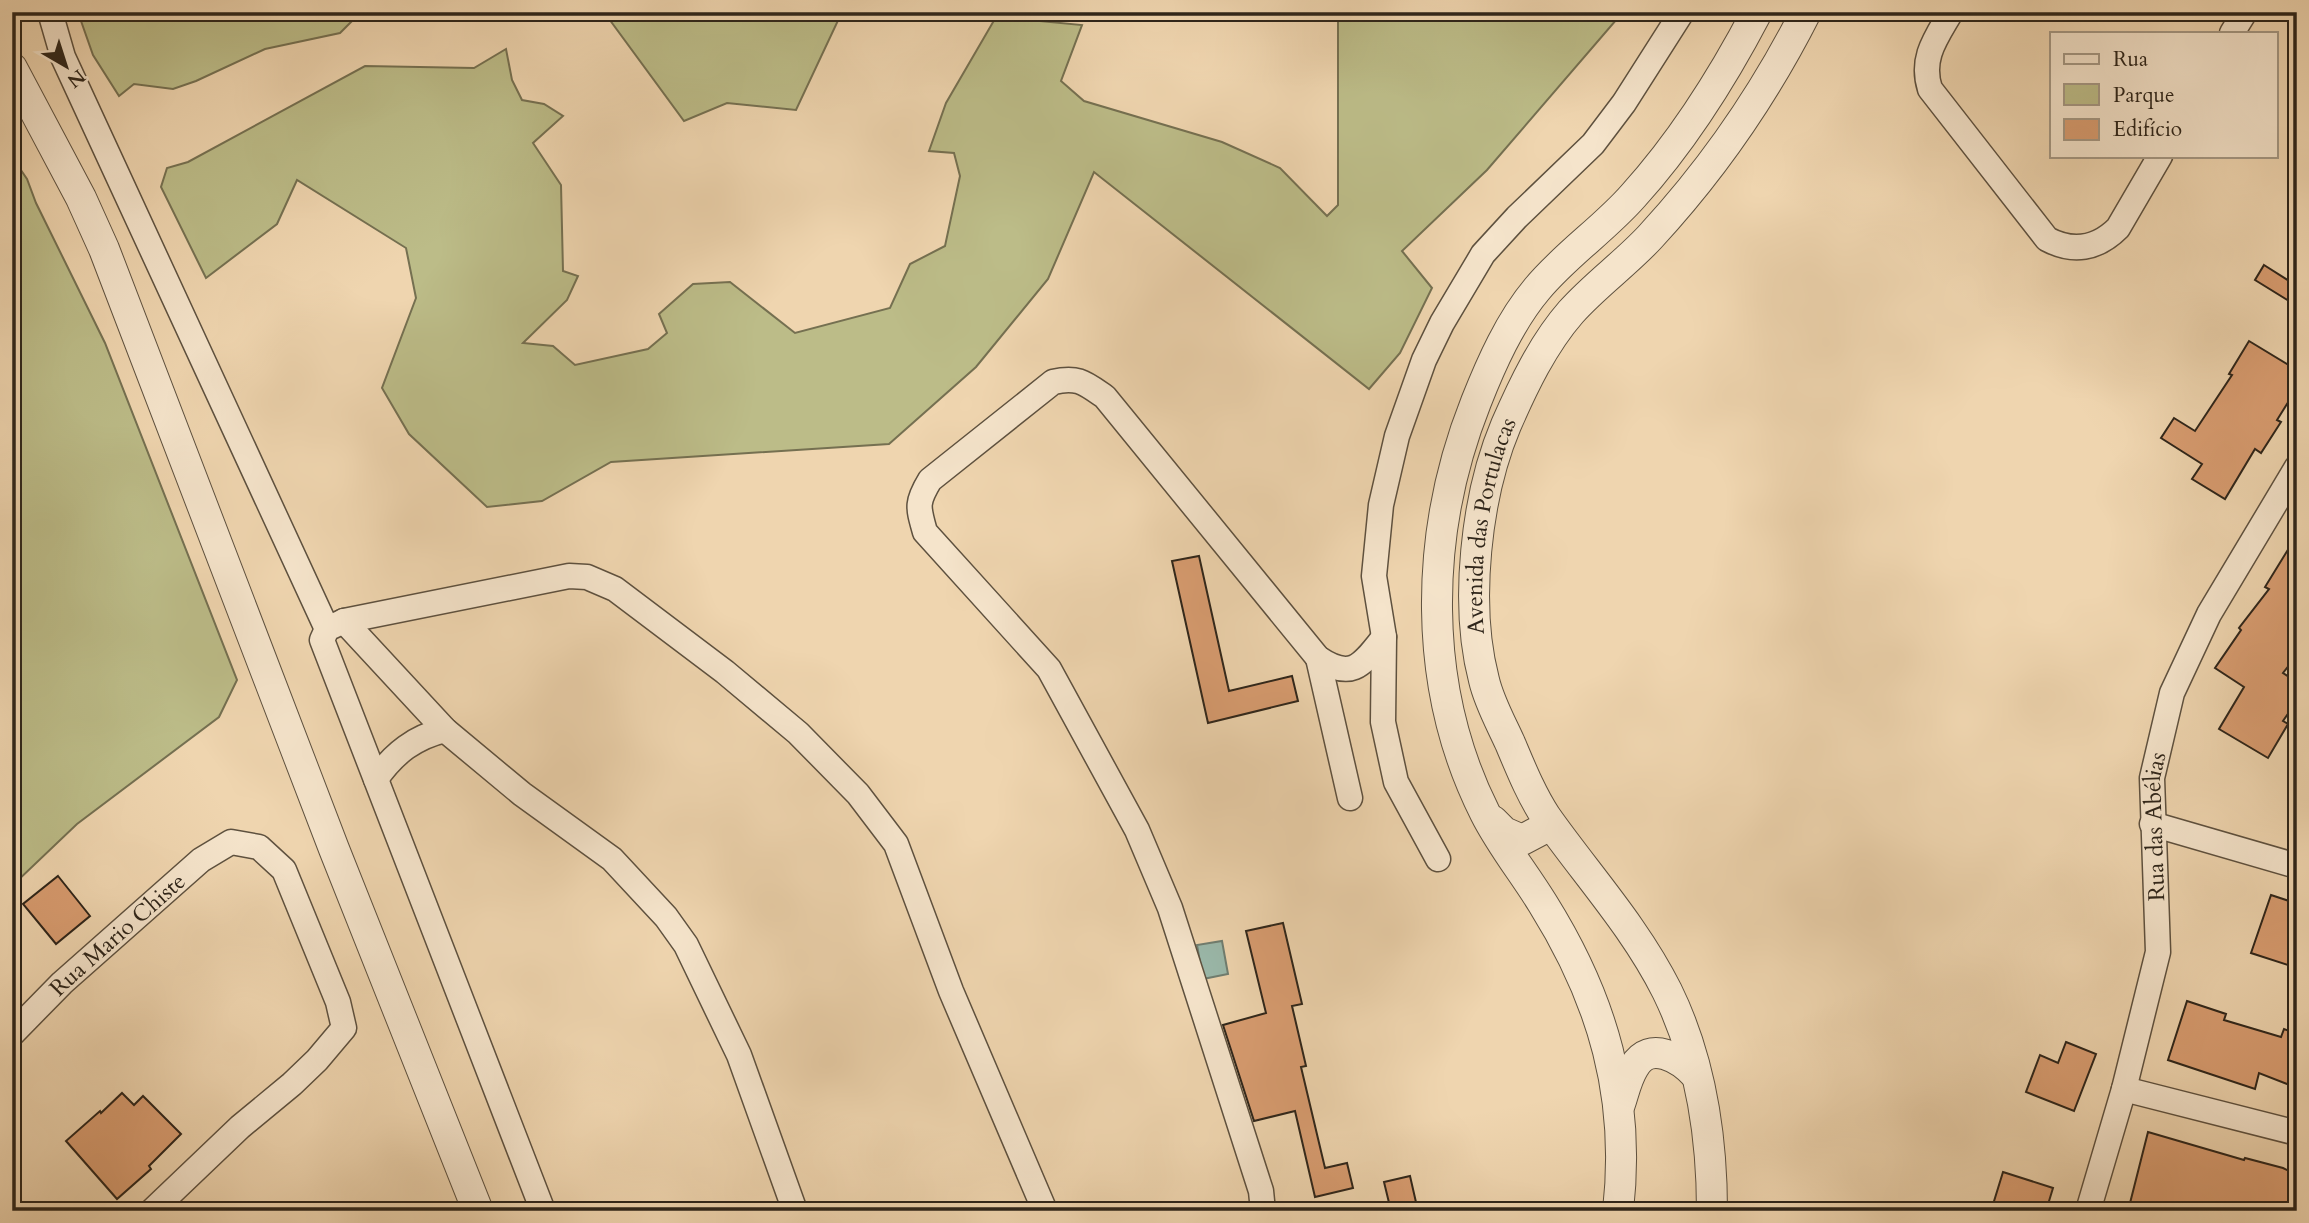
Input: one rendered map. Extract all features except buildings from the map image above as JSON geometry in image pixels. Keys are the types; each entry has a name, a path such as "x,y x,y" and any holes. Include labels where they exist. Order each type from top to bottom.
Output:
{"street":[{"path":"50,12 63,57 336,625 445,730 522,794 612,859 644,891 686,945 738,1055 795,1211"},
{"path":"1438,859 1396,782 1383,722 1384,637 1374,576 1381,505 1397,436 1430,348 1461,288 1483,254 1517,217 1593,144 1625,103 1682,12"},
{"name":"Avenida das Portulacas","path":"1618,1211 1621,1160 1619,1105 1610,1057 1577,965 1542,902 1485,814 1446,705 1438,630 1440,553 1447,503 1462,441 1494,363 1514,325 1536,289 1633,197 1664,158 1721,75 1757,12"},
{"name":"Avenida das Portulacas","path":"1712,1211 1708,1139 1696,1075 1683,1027 1645,952 1615,907 1547,818 1528,787 1484,681 1479,651 1476,557 1479,526 1494,461 1518,398 1551,340 1570,313 1649,239 1713,161 1770,77 1806,12"},
{"path":"1951,12 1926,59 1930,89 2047,239 2068,248 2080,248 2101,242 2110,236 2118,228 2159,158"},
{"path":"2233,32 2245,12"},
{"path":"12,68 81,198 104,249 329,836 478,1211"},
{"path":"1263,1211 1261,1191 1170,908 1138,830 1049,669 925,532 918,499 930,480 1053,382 1068,378 1082,380 1105,397 1318,657 1335,670 1352,668 1367,659 1384,637"},
{"name":"Rua das Abélias","path":"2088,1211 2124,1088 2158,952 2152,778 2172,693 2209,614 2297,467"},
{"path":"543,1211 322,640 336,625 569,576 587,577 615,589 726,672 798,733 858,794 896,844 951,991 1045,1211"},
{"path":"1318,657 1350,799"},
{"path":"376,779 385,766 408,745 432,733 445,730"},
{"path":"1485,814 1504,832 1522,841 1541,830 1547,818"},
{"path":"2152,824 2297,866"},
{"name":"Rua Mario Chiste","path":"12,1034 62,983 191,869 231,842 259,847 284,870 338,1002 344,1028 292,1084 240,1127 152,1211"},
{"path":"1619,1105 1633,1068 1645,1056 1664,1053 1673,1056 1696,1075"},
{"path":"2124,1088 2297,1133"}],"green space":[{"path":"108,12 361,12 340,33 265,49 173,89 134,84 119,96 93,55 81,21"},
{"path":"604,12 842,12 796,110 727,103 684,121"},
{"path":"1338,12 1623,12 1487,170 1402,251 1432,288 1400,353 1369,389 1094,172 1048,279 976,367 889,444 611,462 542,501 487,507 409,434 382,388 416,298 406,248 297,180 277,224 206,278 161,187 167,168 188,162 365,66 474,68 506,49 512,80 522,100 544,104 563,116 533,143 561,185 563,271 578,276 567,300 523,343 553,346 575,365 648,349 667,333 659,314 693,284 730,282 795,333 890,308 910,264 945,246 960,176 954,153 929,151 946,103 996,17 1082,25 1061,81 1084,101 1222,142 1280,168 1327,216 1338,205"},
{"path":"12,157 27,179 36,203 105,343 237,680 219,717 77,824 12,886"}],"shaded area":[{"path":"1222,941 1228,974 1203,979 1197,945"}]}
